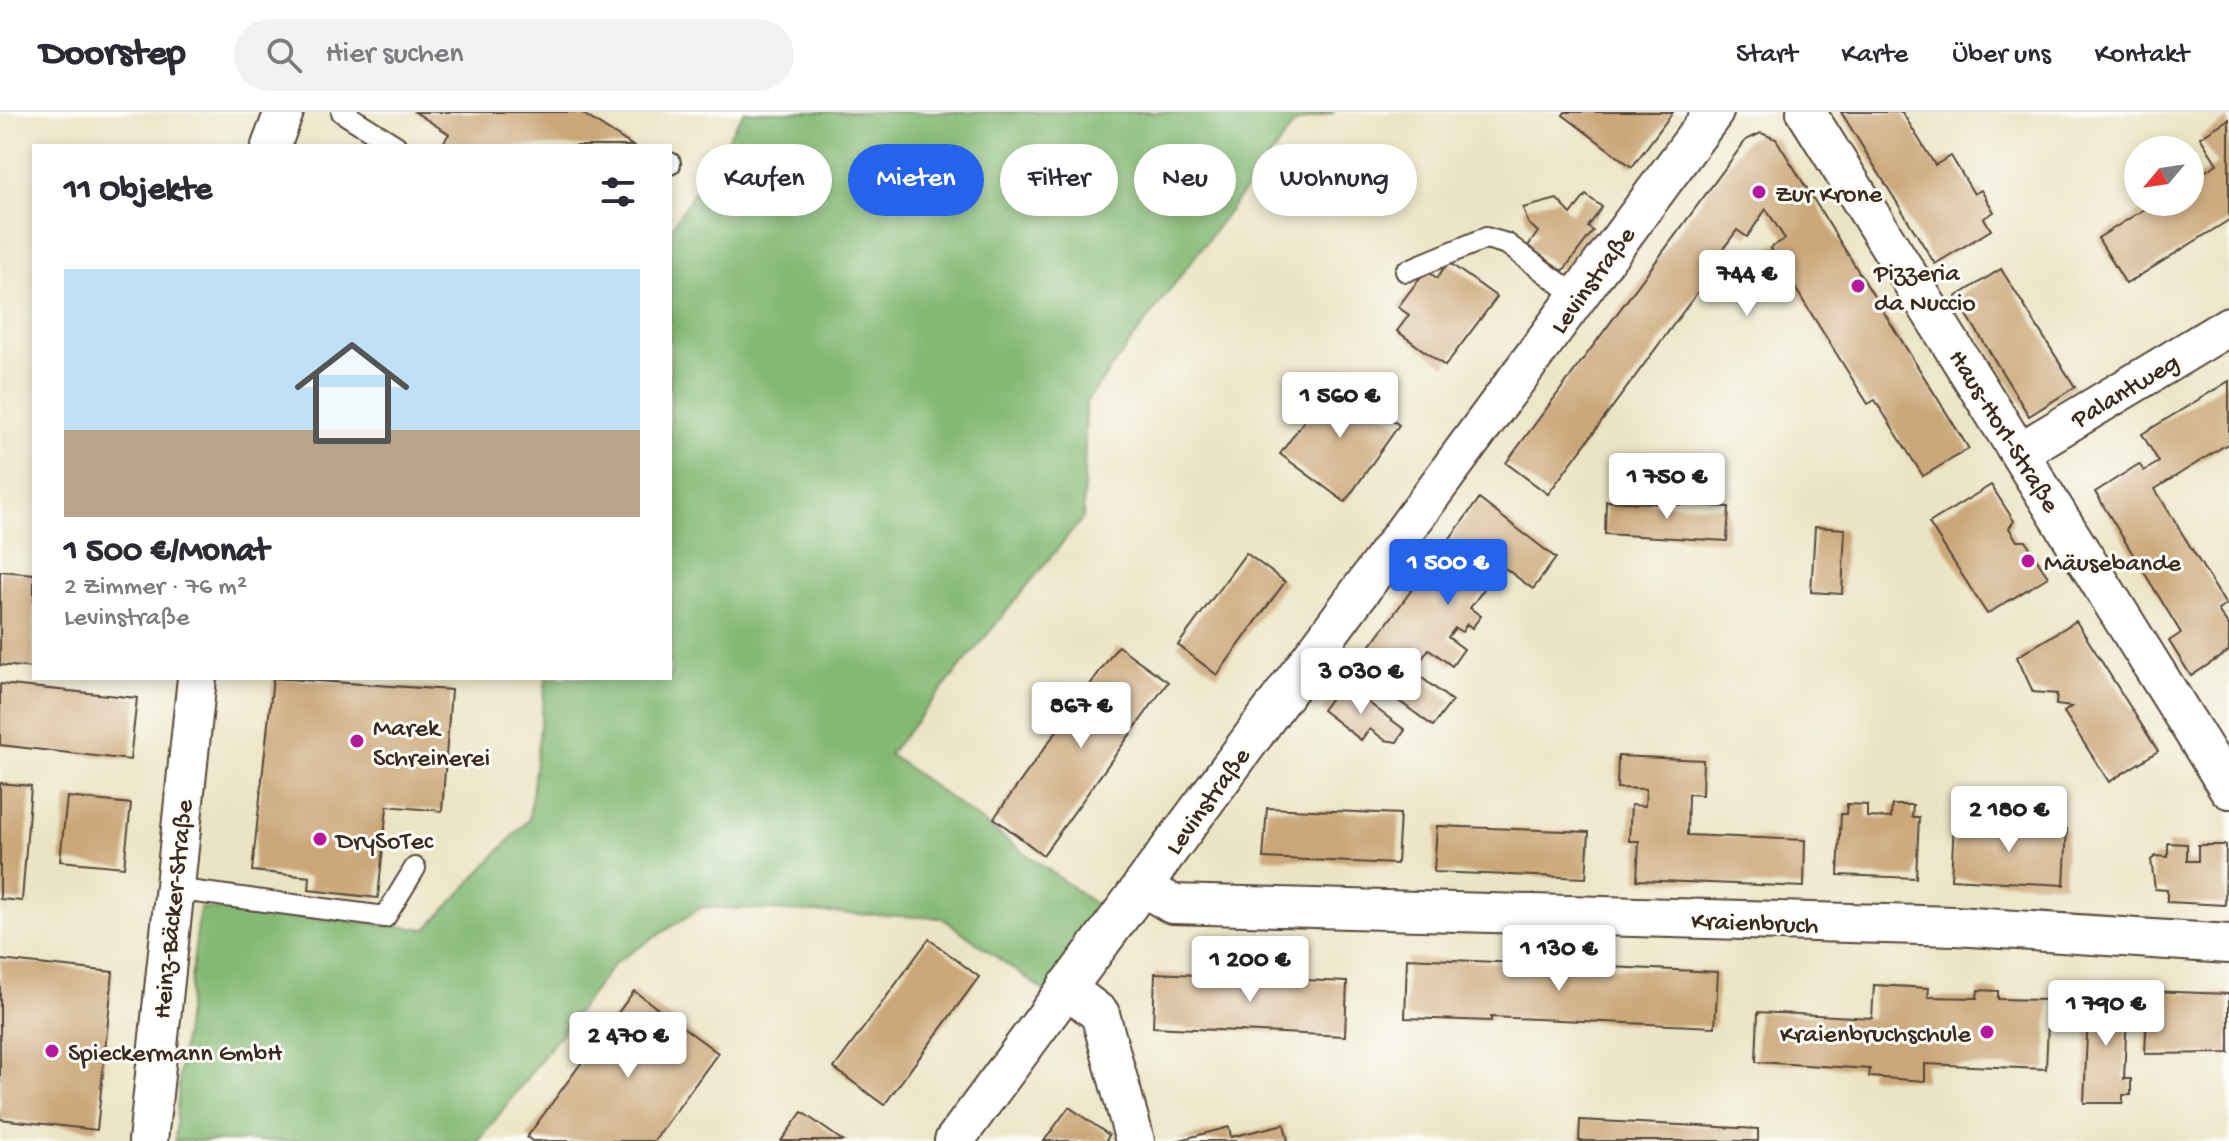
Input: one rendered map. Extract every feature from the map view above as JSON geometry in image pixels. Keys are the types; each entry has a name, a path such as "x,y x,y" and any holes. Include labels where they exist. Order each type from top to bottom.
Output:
{"street":[{"path":"272,144 284,112"},
{"name":"Levinstraße","path":"954,1141 1714,112"},
{"name":"Haus-Horl-Straße","path":"1806,112 2229,789"},
{"name":"Palantweg","path":"2020,452 2229,326"},
{"name":"Heinz-Bäcker-Straße","path":"148,1141 197,680"},
{"name":"Kraienbruch","path":"1142,886 1172,904 1956,926 2229,944"},
{"path":"1066,988 1100,1014 1135,1141"}],"lane":[{"path":"342,112 393,144"},
{"path":"1406,271 1486,238 1507,244 1578,297"},
{"path":"173,889 385,917 415,868"}],"green space":[{"path":"744,112 1335,112 1295,123 1279,144 1252,144 1252,180 1236,202 1236,144 1134,144 1134,216 1225,216 1086,402 1083,518 889,754 1113,917 1054,998 942,918 702,907 615,963 479,1141 175,1141 180,1067 200,908 427,929 529,819 546,680 672,680 672,227 696,189 696,216 832,216 832,144 724,144"}],"building":[{"path":"415,112 580,112 630,144 442,144 449,134"},
{"path":"1565,112 1673,112 1632,167 1563,115"},
{"path":"1841,112 1902,112 1935,165 1951,156 1974,194 1981,190 1994,212 1984,218 1991,230 1935,264"},
{"path":"2229,119 2229,220 2126,284 2098,238 2133,216 2204,216 2204,172 2217,164 2202,136"},
{"path":"1761,133 1776,139 1969,449 1923,476 1875,400 1868,404 1770,248 1785,239 1766,209 1747,237 1737,230 1724,248 1728,251 1548,494 1506,463 1746,140"},
{"path":"1586,195 1602,207 1588,227 1593,231 1563,271 1528,246 1538,232 1528,223 1523,208 1557,199 1571,214"},
{"path":"1448,262 1497,297 1445,366 1397,331 1409,315 1398,307 1426,270 1437,278"},
{"path":"2001,269 2075,387 2029,416 1956,297"},
{"path":"1336,377 1399,425 1345,502 1280,454"},
{"path":"2229,381 2229,443 2155,489 2226,605 2218,610 2229,627 2229,651 2191,676 2169,641 2181,633 2095,492 2139,464 2144,471 2159,462 2142,434"},
{"path":"1991,485 2014,521 2009,528 2017,541 2026,541 2048,577 1987,614 1929,523"},
{"path":"1479,499 1556,558 1533,589 1494,560 1480,580 1487,585 1470,608 1481,616 1472,628 1467,624 1462,632 1455,628 1448,637 1464,649 1452,666 1429,649 1413,671 1452,701 1433,726 1354,668"},
{"path":"1606,501 1729,507 1727,541 1605,534"},
{"path":"1815,527 1845,529 1842,594 1811,592"},
{"path":"1246,553 1285,582 1217,675 1178,645"},
{"path":"0,571 32,574 32,668 0,665"},
{"path":"2076,621 2158,751 2109,782 2064,712 2071,707 2056,705 2057,694 2033,692 2017,657"},
{"path":"1118,646 1168,682 1043,855 994,818"},
{"name":"Marek Schreinerei","path":"273,680 451,690 442,811 387,806 378,898 309,890 310,877 252,871"},
{"path":"1342,683 1405,730 1397,742 1385,740 1370,729 1361,740 1322,710"},
{"path":"0,684 137,698 130,760 0,745"},
{"path":"1618,756 1703,760 1702,795 1688,794 1687,835 1805,840 1804,887 1637,880 1639,841 1629,841 1631,805 1645,806 1646,789 1617,788"},
{"path":"0,783 31,786 22,901 0,899"},
{"path":"67,797 131,804 124,867 60,861"},
{"path":"1847,804 1867,805 1867,817 1891,818 1892,805 1913,805 1912,817 1919,817 1916,878 1838,875 1841,814 1846,814"},
{"path":"1267,808 1400,814 1397,864 1263,858"},
{"path":"1954,823 2067,829 2064,885 1951,879"},
{"path":"1437,826 1589,832 1586,878 1434,872"},
{"path":"2168,843 2187,844 2187,861 2198,861 2198,845 2226,845 2225,905 2167,902 2167,890 2155,889 2151,860 2156,856 2168,857"},
{"path":"929,939 979,977 884,1105 834,1068"},
{"path":"1407,958 1718,972 1715,1027 1491,1017 1491,1021 1405,1018"},
{"name":"Spieckermann GmbH","path":"0,960 113,972 97,1130 0,1119"},
{"path":"1155,973 1347,982 1345,1036 1153,1027"},
{"path":"1874,985 1929,988 1928,997 1977,998 1978,990 1998,991 1998,999 2049,1000 2046,1069 1925,1064 1925,1081 1869,1077 1870,1069 1756,1062 1758,1012 1872,1018"},
{"path":"2089,989 2128,991 2124,1079 2131,1079 2131,1095 2123,1095 2123,1103 2084,1103"},
{"path":"634,991 718,1053 654,1141 532,1141 527,1137"},
{"path":"2148,991 2229,994 2229,1053 2145,1054"},
{"path":"1069,1107 1109,1135 1106,1141 1044,1141"},
{"path":"802,1112 843,1141 781,1141"},
{"path":"1580,1120 1758,1129 1758,1141 1579,1141"},
{"path":"1284,1124 1288,1141 1176,1141 1229,1127 1231,1137"}],"place":[{"name":"Zur Krone","path":"1759,192"},
{"name":"Pizzeria da Nuccio","path":"1858,286"},
{"name":"Mäusebande","path":"2028,561"},
{"name":"Marek Schreinerei","path":"357,741"},
{"name":"DrySoTec","path":"320,839"},
{"name":"Kraienbruchschule","path":"1987,1032"},
{"name":"Spieckermann GmbH","path":"52,1051"}]}
